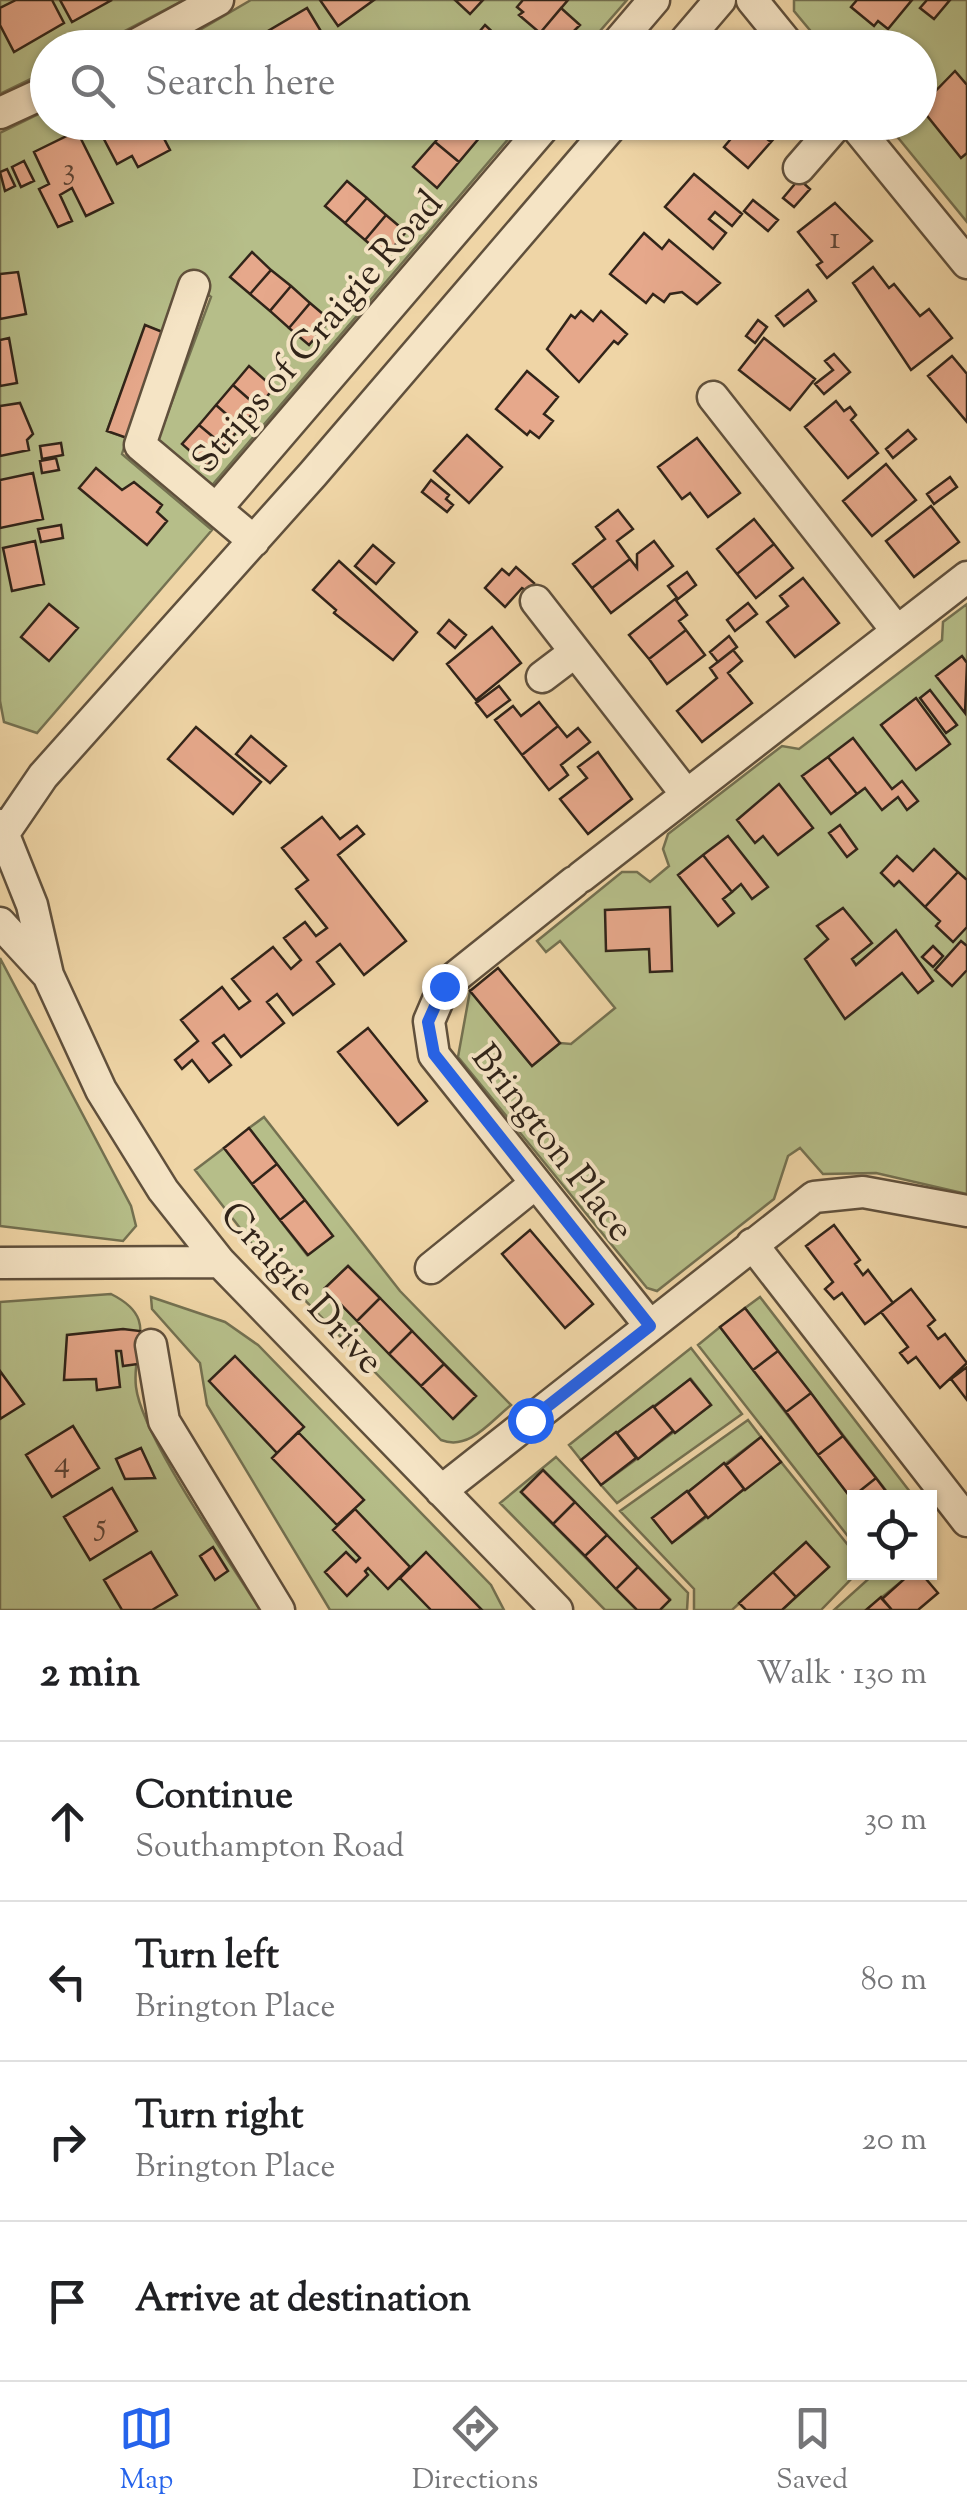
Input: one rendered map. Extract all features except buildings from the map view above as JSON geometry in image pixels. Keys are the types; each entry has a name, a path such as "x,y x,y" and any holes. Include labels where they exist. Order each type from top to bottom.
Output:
{"street":[{"path":"163,30 218,0"},
{"path":"628,30 654,0"},
{"path":"694,30 720,0"},
{"path":"752,0 776,30"},
{"path":"0,113 30,99"},
{"name":"Strips of Craigie Road","path":"254,541 216,509 533,140"},
{"path":"1,833 43,776 254,541 599,140"},
{"path":"799,168 823,140"},
{"path":"867,140 967,263"},
{"path":"194,286 140,444 216,509"},
{"path":"713,397 768,442 897,631"},
{"name":"Brington Place","path":"650,1326 434,1054 428,1022 444,986 967,577"},
{"path":"536,601 686,794"},
{"path":"542,677 576,652"},
{"name":"Craigie Drive","path":"1,833 32,904 48,975 102,1090 163,1190 220,1262 557,1610"},
{"name":"Craigie Drive","path":"0,923 48,975"},
{"path":"431,1268 536,1184"},
{"path":"441,1492 814,1197 863,1192 967,1211"},
{"path":"752,1244 967,1521"},
{"path":"0,1263 220,1262"},
{"path":"151,1344 164,1421 278,1610"}],"green space":[{"path":"0,0 184,0 127,30 30,30 30,79 0,94"},
{"path":"251,0 627,0 601,30 200,30"},
{"path":"794,0 967,0 967,222 900,140 937,140 937,30 810,30 794,11"},
{"path":"30,118 30,140 507,140 208,490 161,450 158,439 211,297 185,276 165,333 146,326 107,431 127,438 122,454 212,530 37,733 4,722 0,701 0,133"},
{"path":"967,604 967,1194 876,1173 823,1174 800,1148 788,1156 774,1199 657,1291 647,1288 458,1057 470,991 532,1066 560,1043 571,1044 615,1008 560,941 546,952 537,941 622,872 637,872 650,882 669,866 663,849 668,834 782,746 799,749 942,640 943,622"},
{"path":"0,958 131,1206 136,1226 123,1241 0,1226"},
{"path":"264,1117 400,1291 511,1405 479,1433 461,1442 441,1440 260,1254 195,1170 224,1148 307,1255 332,1236 249,1128","holes":["348,1266 476,1396 454,1418 325,1288"]},
{"path":"111,1294 126,1303 140,1323 136,1387 154,1436 260,1610 0,1610 0,1302"},
{"path":"151,1297 225,1322 258,1345 491,1585 504,1610 330,1610 207,1405 200,1363 152,1309"},
{"path":"760,1297 909,1490 886,1490 745,1308"},
{"path":"720,1327 847,1493 847,1535 698,1345"},
{"path":"691,1348 742,1414 617,1503 601,1485 711,1405 691,1379 581,1460 569,1445"},
{"path":"748,1420 761,1437 653,1518 673,1542 781,1462 847,1544 847,1580 850,1580 821,1610 782,1610 829,1567 806,1542 732,1610 694,1610 694,1589 620,1511"},
{"path":"556,1457 688,1593 687,1610 660,1610 670,1599 543,1470 521,1492 637,1610 605,1610 500,1503"},
{"path":"867,1580 903,1580 866,1610 834,1610"}],"route":[{"path":"444,986 428,1022 434,1054 650,1326 530,1420"}]}
